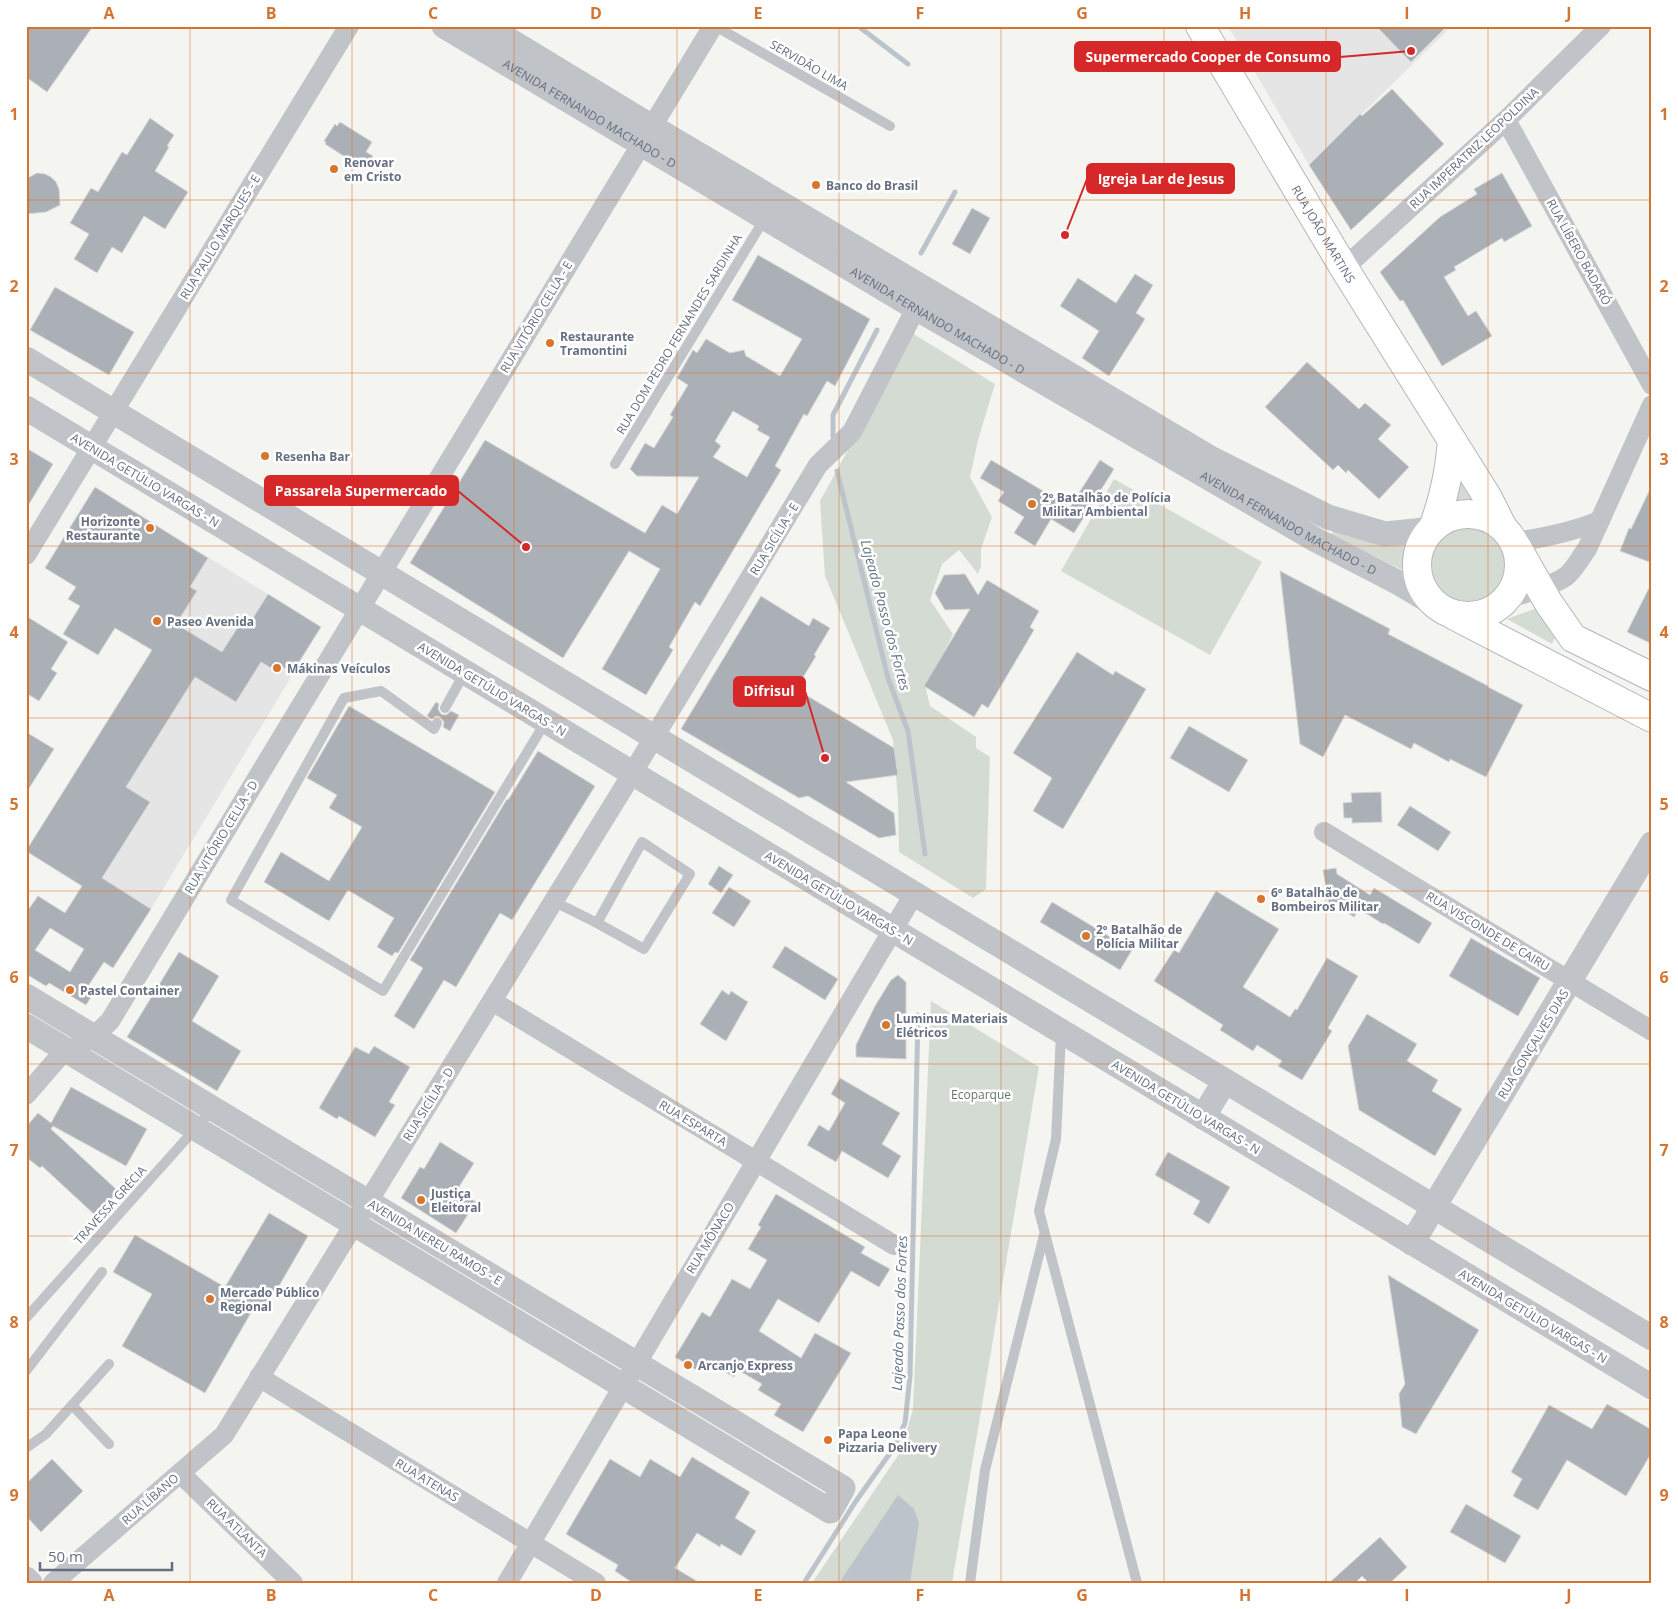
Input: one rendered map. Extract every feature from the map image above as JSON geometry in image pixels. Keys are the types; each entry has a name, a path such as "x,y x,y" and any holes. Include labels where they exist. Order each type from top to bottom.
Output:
{"main road":[{"name":"RUA JOÃO MARTINS","path":"1200,26 1344,268 1488,498 1508,534"},
{"path":"1433,528 1445,492 1450,469 1452,440"},
{"path":"1508,534 1519,561 1516,581 1506,599 1495,608 1481,615 1468,617 1444,610 1423,591 1418,576 1417,558 1422,542 1433,528 1445,519 1460,514 1475,514 1489,518 1508,534 1573,638 1652,677"},
{"name":"AVENIDA FERNANDO MACHADO - D","path":"1444,610 1652,718"}],"street":[{"name":"RUA PAULO MARQUES - E","path":"26,555 350,26"},
{"name":"AVENIDA FERNANDO MACHADO - D","path":"444,26 647,136 1087,396 1240,484 1316,540 1399,583 1444,610"},
{"name":"AVENIDA FERNANDO MACHADO - D","path":"486,26 765,217 916,308 1087,396"},
{"name":"RUA VITÓRIO CELLA - E","path":"359,609 714,26"},
{"name":"RUA IMPERATRIZ LEOPOLDINA","path":"1344,268 1506,120 1601,26"},
{"name":"RUA LÍBERO BADARÓ","path":"1506,120 1652,385"},
{"name":"RUA SICÍLIA - E","path":"632,773 818,465 852,432 916,308"},
{"path":"26,359 1652,1338"},
{"path":"1506,599 1540,588 1565,577 1587,550 1652,405"},
{"name":"AVENIDA GETÚLIO VARGAS - N","path":"26,408 1652,1387"},
{"name":"AVENIDA FERNANDO MACHADO - D","path":"1240,484 1328,517 1385,534 1433,528"},
{"path":"1508,534 1542,538 1574,531 1600,521"},
{"name":"RUA VITÓRIO CELLA - D","path":"26,1095 59,1057 93,1037 110,1021 359,609"},
{"path":"498,692 519,656"},
{"name":"RUA SICÍLIA - D","path":"224,1435 632,773"},
{"name":"RUA VISCONDE DE CAIRU","path":"1324,832 1652,1031"},
{"name":"RUA GONÇALVES DIAS","path":"1412,1243 1652,844"},
{"name":"RUA MÔNACO","path":"506,1583 914,894"},
{"path":"940,958 962,922"},
{"name":"AVENIDA NEREU RAMOS - E","path":"26,996 843,1488 830,1511 720,1445"},
{"name":"RUA ESPARTA","path":"492,1000 894,1245"},
{"path":"26,1026 720,1445 734,1422"},
{"path":"1151,1086 1173,1050"},
{"path":"1203,1117 1225,1081"},
{"path":"506,1316 520,1294"},
{"name":"RUA ATENAS","path":"259,1377 596,1583"},
{"name":"RUA LÍBANO","path":"52,1583 224,1435"},
{"name":"RUA ATLANTA","path":"180,1473 293,1583"},
{"path":"26,1579 30,1583"}],"lane":[{"name":"SERVIDÃO LIMA","path":"714,26 890,126"},
{"name":"RUA DOM PEDRO FERNANDES SARDINHA","path":"615,464 765,217"},
{"path":"446,708 465,672"},
{"path":"437,724 434,729 381,691 344,698 231,900 383,990 546,721"},
{"path":"553,901 597,922 644,949 690,874 642,842 597,922"},
{"path":"1062,1032 1056,1139 1039,1211 1137,1583"},
{"name":"TRAVESSA GRÉCIA","path":"26,1318 212,1109"},
{"path":"970,1583 985,1470 1044,1234"},
{"path":"26,1371 102,1272"},
{"path":"26,1448 46,1434 109,1364"},
{"path":"72,1405 109,1444"}],"shaded area":[{"path":"1228,26 1452,26 1309,165"},
{"path":"185,543 321,627 142,924 26,851 152,651 127,635"},
{"path":"898,1495 914,1509 919,1523 910,1583 839,1583"}],"green space":[{"path":"912,333 995,384 978,440 970,477 992,517 981,549 981,566 978,574 959,550 942,564 930,600 953,634 926,689 930,706 976,737 976,748 990,757 986,889 973,898 899,852 898,800 893,740 825,576 820,501"},
{"path":"1456,474 1483,503 1473,501 1445,509"},
{"path":"1114,479 1262,562 1210,655 1061,571"},
{"path":"1466,525 1482,528 1495,537 1504,550 1507,566 1504,582 1495,595 1482,604 1466,607 1450,604 1437,595 1428,582 1425,566 1428,550 1437,537 1450,528"},
{"path":"1334,529 1389,546 1411,543 1409,573 1331,535"},
{"path":"1537,608 1556,635 1552,644 1507,619"},
{"name":"Ecoparque","path":"931,1001 1039,1067 952,1583 812,1583 901,1451 913,1409"}],"building":[{"path":"26,26 93,26 47,92 26,77"},
{"path":"1376,26 1447,26 1411,62"},
{"path":"1392,89 1444,144 1351,230 1309,165 1360,114 1362,116"},
{"path":"150,118 174,135 155,171 188,192 165,229 144,216 122,253 112,247 97,273 74,259 89,234 70,223 91,188 98,192 122,152 127,155"},
{"path":"340,122 372,142 366,152 373,156 366,167 362,165 361,167 325,144 326,142 324,141 335,124 337,126"},
{"path":"37,173 45,174 56,182 59,189 60,205 46,212 26,214 26,179"},
{"path":"1502,173 1532,226 1504,242 1502,238 1454,267 1456,270 1444,277 1468,316 1476,311 1492,336 1442,366 1403,300 1400,301 1380,272 1440,217 1477,194 1474,189"},
{"path":"972,208 990,218 970,254 952,244"},
{"path":"758,255 870,319 835,386 827,381 807,416 804,414 775,466 781,470 700,606 695,602 669,647 673,650 646,695 602,669 660,569 629,551 563,658 410,563 485,440 645,533 662,505 677,514 699,477 637,476 630,469 645,443 654,448 673,417 670,415 688,385 677,378 693,350 697,353 706,339 730,353 744,350 746,356 780,376 802,339 732,300","holes":["733,411 759,426 757,430 770,437 747,477 713,457 721,446 715,441"]},
{"path":"1135,274 1153,285 1136,313 1145,319 1109,376 1082,358 1099,331 1060,306 1078,278 1116,303"},
{"path":"55,287 134,332 109,375 30,330"},
{"path":"1307,362 1359,409 1365,403 1391,425 1378,439 1409,467 1379,499 1348,470 1346,473 1338,465 1333,470 1265,407"},
{"path":"26,448 53,464 26,509"},
{"name":"2º Batalhão de Polícia Militar Ambiental","path":"991,460 1070,507 1100,460 1114,469 1074,533 1051,519 1035,546 1014,533 1024,517 998,501 1004,492 980,478"},
{"path":"1652,485 1652,563 1620,551 1629,528 1631,529"},
{"path":"95,487 208,558 190,587 197,591 176,624 222,652 243,619 250,623 268,594 321,627 292,673 275,662 271,668 261,662 236,702 195,677 126,787 150,802 102,878 151,909 113,968 104,962 86,989 93,994 86,1005 49,983 46,986 26,974 26,913 38,896 65,913 82,886 26,851 152,650 115,628 98,655 63,634 80,606 68,599 76,587 45,568","holes":["50,928 84,949 70,972 35,950"]},
{"path":"1280,571 1390,629 1388,634 1523,705 1486,777 1450,759 1449,762 1414,743 1411,749 1345,715 1323,757 1300,744"},
{"path":"965,574 978,595 987,580 1039,611 1030,627 1034,630 988,708 982,704 974,717 924,686 970,609 945,610 935,593 944,575"},
{"path":"1652,582 1652,644 1627,632"},
{"path":"761,596 809,626 813,618 830,628 796,689 894,748 898,775 846,782 894,813 896,835 879,838 808,796 799,798 681,729"},
{"path":"26,616 68,642 51,669 57,673 39,701 26,693"},
{"path":"1077,652 1113,675 1115,671 1146,689 1063,829 1033,811 1052,778 1013,753"},
{"path":"436,702 439,704 438,709 441,714 446,715 451,711 459,715 450,731 443,727 444,722 440,717 436,716 432,719 427,716"},
{"path":"349,706 495,792 398,953 395,952 392,956 377,947 394,918 348,890 329,921 264,882 281,852 329,881 362,827 329,808 337,795 307,778"},
{"path":"1189,726 1248,760 1229,792 1170,758"},
{"path":"26,732 54,749 26,793"},
{"path":"538,751 595,786 512,920 500,913 456,987 444,980 414,1029 394,1016 423,968 410,960"},
{"path":"1381,792 1382,822 1352,823 1352,818 1344,818 1343,803 1352,802 1351,793"},
{"path":"1410,806 1451,832 1438,851 1397,825"},
{"path":"719,866 733,875 721,893 708,884"},
{"path":"1336,868 1337,874 1370,895 1374,888 1432,923 1419,944 1359,909 1354,917 1340,908 1330,910 1323,870"},
{"path":"729,887 751,901 734,927 712,913"},
{"path":"1216,891 1279,929 1243,987 1290,1017 1295,1009 1297,1010 1327,958 1358,976 1328,1028 1332,1031 1302,1080 1278,1066 1282,1061 1257,1045 1253,1051 1220,1030 1223,1025 1154,981 1174,950 1179,953"},
{"name":"2º Batalhão de Polícia Militar","path":"1052,902 1132,950 1120,970 1040,922"},
{"path":"1471,938 1540,978 1518,1016 1449,976"},
{"path":"785,946 838,979 825,1000 772,967"},
{"path":"179,952 219,976 192,1021 241,1051 217,1091 127,1037"},
{"name":"Luminus Materiais Elétricos","path":"898,975 906,982 906,1059 856,1057 856,1045 875,1006 891,980"},
{"path":"722,990 729,995 731,991 748,1002 726,1041 700,1024"},
{"path":"1367,1014 1417,1044 1407,1061 1438,1080 1432,1091 1462,1109 1435,1156 1359,1110 1348,1046"},
{"path":"374,1046 410,1067 389,1102 395,1105 375,1137 339,1116 337,1119 319,1108 355,1047 369,1054"},
{"path":"840,1078 900,1113 882,1144 901,1156 888,1178 842,1151 836,1162 807,1145 819,1125 829,1131 845,1103 831,1094"},
{"path":"71,1087 147,1129 126,1166 53,1126 51,1129 118,1191 96,1216 42,1166 40,1168 26,1157 26,1127 38,1113 51,1123"},
{"path":"440,1142 474,1163 457,1190 476,1202 456,1233 401,1198 420,1167 424,1169"},
{"path":"1168,1152 1230,1187 1209,1224 1193,1214 1200,1201 1155,1175"},
{"path":"776,1194 865,1247 861,1253 890,1269 879,1287 851,1271 819,1323 778,1299 759,1331 801,1358 815,1333 851,1353 803,1432 774,1415 781,1404 758,1390 762,1384 738,1370 734,1377 704,1360 698,1371 675,1357 702,1312 710,1317 732,1279 750,1289 767,1260 748,1249 761,1227 758,1225"},
{"name":"Mercado Público Regional","path":"269,1213 308,1236 265,1310 256,1304 205,1393 122,1346 152,1294 113,1272 135,1235 225,1287"},
{"path":"1388,1275 1479,1330 1416,1434 1402,1427 1399,1394 1405,1384"},
{"path":"1607,1404 1652,1430 1652,1452 1626,1496 1567,1460 1538,1510 1513,1496 1522,1479 1511,1472 1549,1405 1592,1429"},
{"path":"692,1457 750,1492 735,1518 756,1531 741,1556 721,1544 720,1547 697,1533 675,1568 700,1583 633,1583 615,1571 618,1565 566,1534 610,1459 640,1477 650,1459 680,1477"},
{"path":"52,1459 83,1491 41,1532 26,1516 26,1484"},
{"path":"1466,1504 1521,1536 1505,1563 1450,1532"},
{"path":"1380,1537 1407,1567 1390,1583 1369,1583 1362,1576 1355,1583 1329,1583"}],"waterway":[{"name":"Lajeado Passo dos Fortes","path":"858,26 908,64"},
{"name":"Lajeado Passo dos Fortes","path":"921,253 955,192"},
{"name":"Lajeado Passo dos Fortes","path":"833,436 833,415 877,330"},
{"name":"Lajeado Passo dos Fortes","path":"837,471 888,678 908,731 925,854"},
{"name":"Lajeado Passo dos Fortes","path":"804,1583 856,1501 893,1449 905,1423 910,1376 918,1015"}],"place":[{"name":"Supermercado Cooper de Consumo","path":"1411,51"},
{"name":"Renovar em Cristo","path":"334,169"},
{"name":"Banco do Brasil","path":"816,185"},
{"name":"Igreja Lar de Jesus","path":"1065,235"},
{"name":"Restaurante Tramontini","path":"550,343"},
{"name":"Resenha Bar","path":"265,456"},
{"name":"2º Batalhão de Polícia Militar Ambiental","path":"1032,504"},
{"name":"Horizonte Restaurante","path":"150,528"},
{"name":"Passarela Supermercado","path":"526,547"},
{"name":"Paseo Avenida","path":"157,621"},
{"name":"Mákinas Veículos","path":"277,668"},
{"name":"Difrisul","path":"825,758"},
{"name":"6º Batalhão de Bombeiros Militar","path":"1261,899"},
{"name":"2º Batalhão de Polícia Militar","path":"1086,936"},
{"name":"Pastel Container","path":"70,990"},
{"name":"Luminus Materiais Elétricos","path":"886,1025"},
{"name":"Justiça Eleitoral","path":"421,1200"},
{"name":"Mercado Público Regional","path":"210,1299"},
{"name":"Arcanjo Express","path":"688,1365"},
{"name":"Papa Leone Pizzaria Delivery","path":"828,1440"}]}
